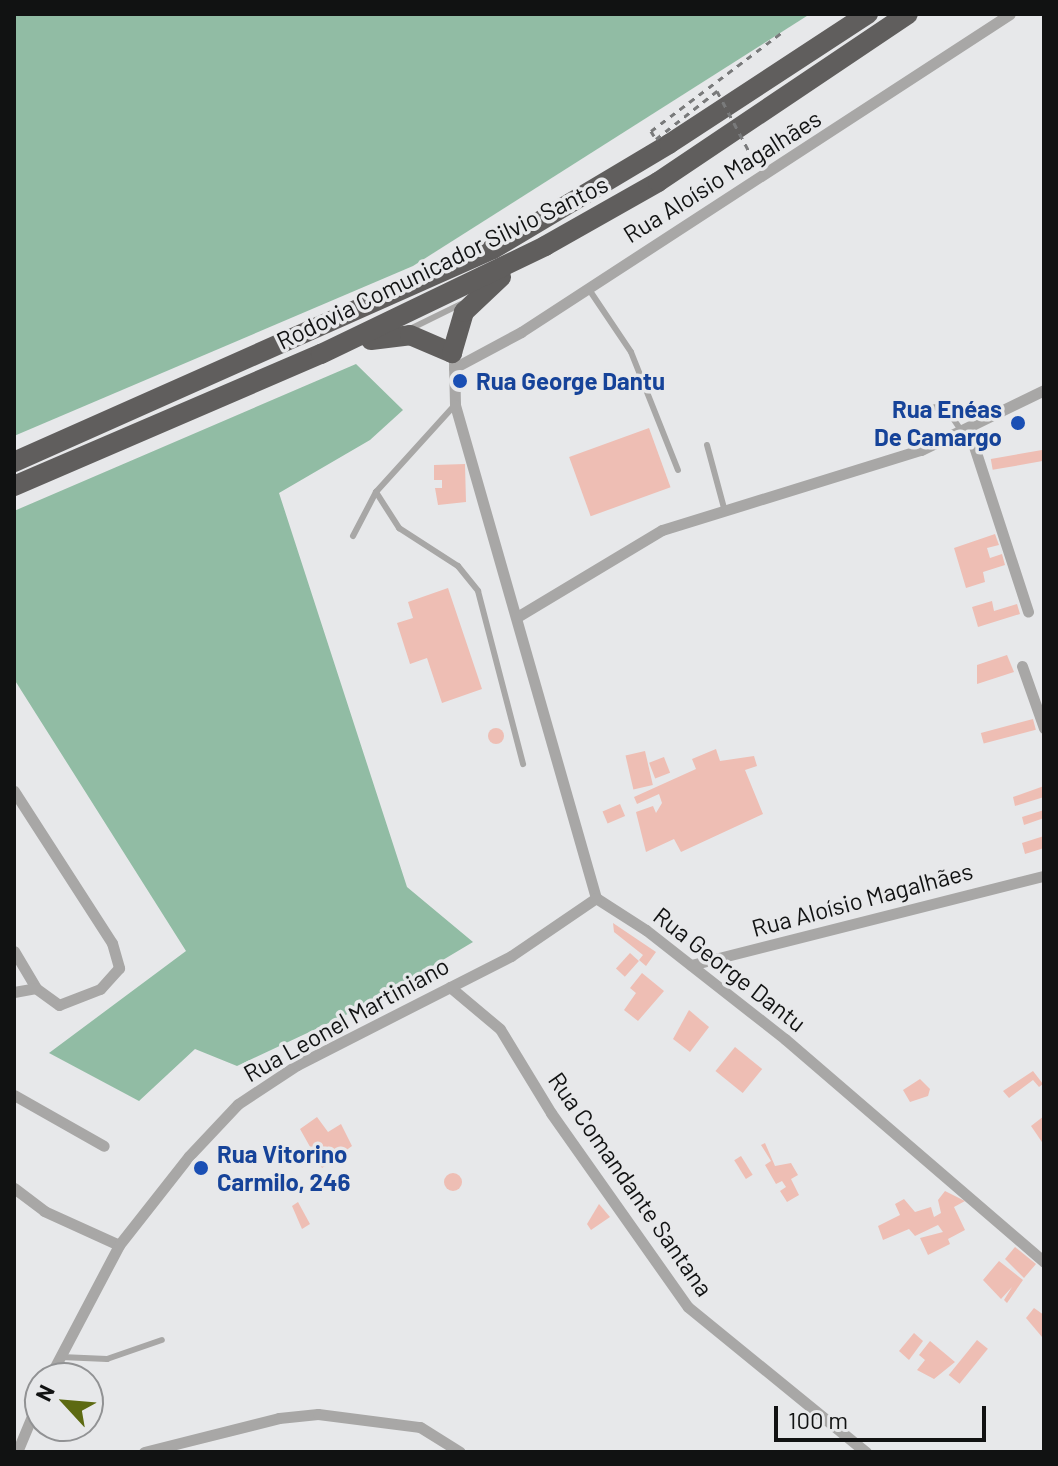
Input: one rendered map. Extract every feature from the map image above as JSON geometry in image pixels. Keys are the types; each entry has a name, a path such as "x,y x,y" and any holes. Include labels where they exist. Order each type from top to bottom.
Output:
{"highway":[{"name":"Rodovia Comunicador Silvio Santos","path":"14,462 493,249 669,144 868,14"},
{"name":"Rodovia Comunicador Silvio Santos","path":"14,486 321,354 545,246 658,182 908,14"},
{"path":"321,354 395,334 453,360 464,312 481,292 545,246"}],"street":[{"name":"Rua Aloísio Magalhães","path":"453,360 587,287 1010,14"},
{"path":"453,360 455,405 596,898"},
{"path":"517,617 627,548 724,508 843,477 966,432 1044,390"},
{"path":"966,432 1028,612"},
{"path":"1022,666 1044,728"},
{"path":"14,791 119,959 111,981 81,1000 59,1005 36,988 14,951"},
{"name":"Rua Aloísio Magalhães","path":"691,965 1044,876"},
{"name":"Rua George Dantu","path":"596,898 691,965 1044,1262"},
{"name":"Rua Leonel Martiniano","path":"57,1362 119,1245 189,1156 238,1104 297,1065 529,945 596,898"},
{"name":"Rua Comandante Santana","path":"450,987 500,1029 551,1113 688,1307 866,1452"},
{"path":"14,992 36,988"},
{"path":"14,1095 104,1146"},
{"path":"14,1188 44,1211 119,1245"},
{"path":"144,1452 279,1418 318,1414 420,1427 460,1452"}],"lane":[{"path":"587,287 631,352 678,470"},
{"path":"395,334 481,292"},
{"path":"353,536 376,492 455,405"},
{"path":"916,412 944,405 952,409 966,432"},
{"path":"707,445 724,508"},
{"path":"376,492 399,528 458,566 478,591 523,764"},
{"path":"60,1357 107,1359 162,1340"}],"path":[{"path":"754,161 717,91 656,139 651,131 781,33"}],"green space":[{"path":"14,14 810,14 413,266 14,436"},
{"path":"356,364 403,410 370,440 279,493 407,887 473,942 369,1004 237,1066 195,1049 139,1101 49,1053 186,951 14,679 14,511"}],"building":[{"path":"649,428 671,487 591,516 569,457"},
{"path":"1042,450 1044,461 993,470 991,459"},
{"path":"465,464 466,502 438,505 435,488 442,488 442,480 434,480 434,465"},
{"path":"995,534 999,545 987,548 990,558 1002,554 1005,565 983,572 985,582 966,588 954,548"},
{"path":"448,588 482,689 442,703 427,658 410,664 397,623 413,618 408,602"},
{"path":"992,601 994,611 1017,604 1020,614 978,627 972,607"},
{"path":"1007,655 1014,672 977,684 977,665"},
{"path":"1033,719 1036,730 984,744 981,733"},
{"path":"493,728 499,728 504,736 502,742 493,744 488,739 488,733"},
{"path":"716,749 720,761 754,756 757,766 745,770 763,814 681,852 674,839 646,852 636,812 653,806 656,813 662,803 659,794 637,804 634,797 696,769 692,759"},
{"path":"645,751 653,785 633,790 626,755"},
{"path":"664,757 670,773 655,779 649,763"},
{"path":"1044,786 1044,797 1015,806 1013,797"},
{"path":"620,804 625,816 608,823 603,811"},
{"path":"1044,810 1044,818 1024,825 1022,817"},
{"path":"1044,836 1044,848 1025,854 1022,843"},
{"path":"613,923 656,952 646,966 639,960 643,955 614,932"},
{"path":"630,953 639,961 625,977 616,969"},
{"path":"642,973 664,991 638,1021 624,1010 636,993 630,988"},
{"path":"689,1010 709,1027 690,1052 673,1039"},
{"path":"735,1047 762,1069 743,1093 715,1071"},
{"path":"1033,1071 1043,1084 1039,1087 1033,1080 1009,1098 1003,1091"},
{"path":"920,1079 930,1089 928,1096 910,1102 903,1090"},
{"path":"1044,1116 1044,1145 1031,1126"},
{"path":"317,1117 328,1132 341,1124 352,1146 322,1168 300,1129"},
{"path":"765,1143 775,1166 791,1163 798,1175 791,1179 799,1195 787,1202 780,1191 786,1187 782,1181 776,1184 765,1165 771,1161 761,1145"},
{"path":"741,1156 753,1175 746,1179 734,1160"},
{"path":"449,1173 457,1173 462,1182 460,1189 449,1191 444,1186 444,1178"},
{"path":"945,1191 965,1201 954,1207 965,1230 948,1239 950,1244 928,1255 920,1238 943,1232 938,1225 915,1236 909,1229 883,1240 878,1226 900,1215 895,1204 904,1199 915,1212 931,1207 934,1217 941,1213 938,1200"},
{"path":"298,1202 310,1224 302,1229 292,1206"},
{"path":"599,1204 610,1217 591,1230 587,1224"},
{"path":"1015,1247 1036,1264 1024,1278 1005,1259"},
{"path":"999,1261 1023,1280 1007,1303 1004,1300 1012,1287 1001,1299 983,1280"},
{"path":"1034,1308 1044,1315 1042,1337 1026,1318"},
{"path":"914,1333 923,1341 909,1360 899,1351"},
{"path":"977,1340 988,1349 960,1384 949,1375"},
{"path":"930,1341 955,1362 934,1379 917,1370 925,1360 919,1355"}],"place":[{"name":"Rua George Dantu","path":"460,381"},
{"name":"Rua Enéas De Camargo","path":"1018,423"},
{"name":"Rua Vitorino Carmilo, 246","path":"201,1168"}]}
